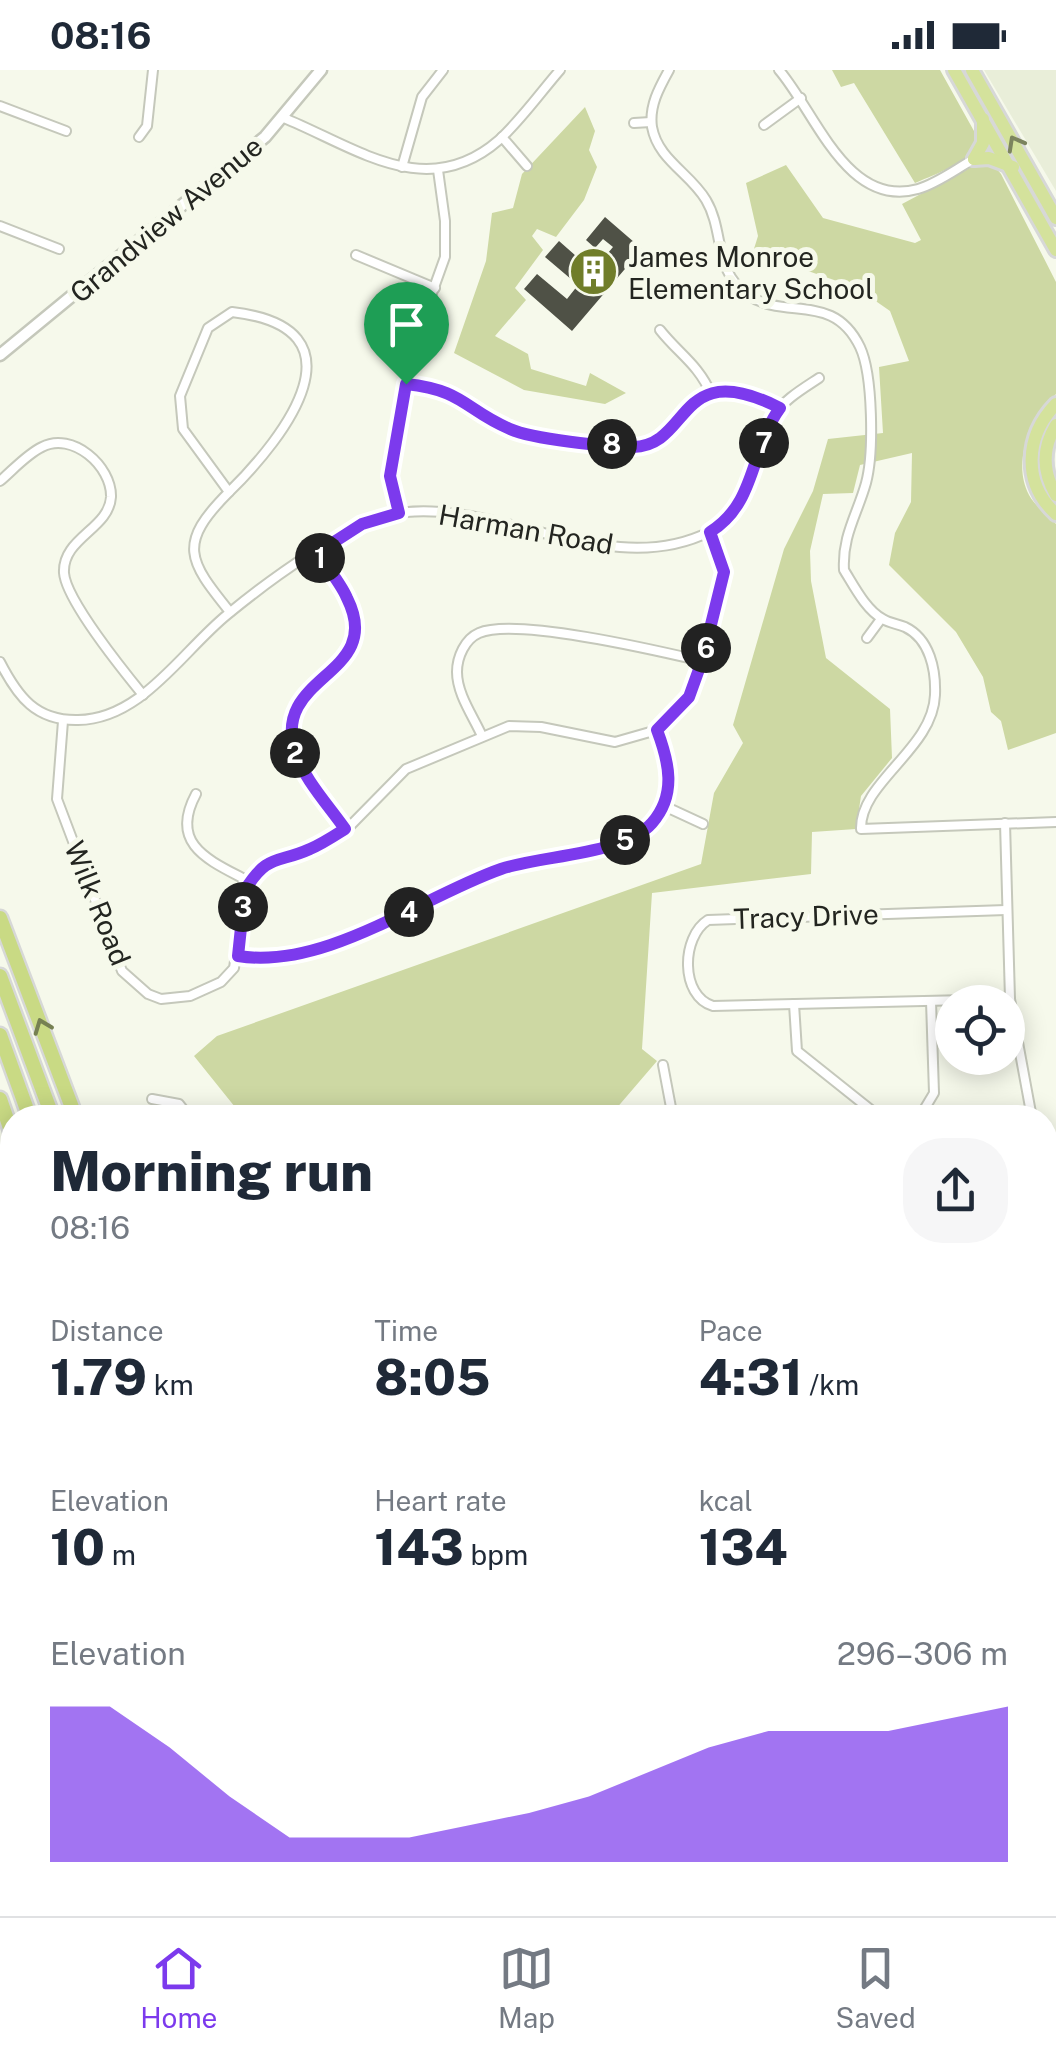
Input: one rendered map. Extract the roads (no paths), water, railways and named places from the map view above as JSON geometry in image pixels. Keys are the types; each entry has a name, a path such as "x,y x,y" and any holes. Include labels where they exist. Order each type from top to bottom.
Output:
{"highway":[{"path":"954,70 1013,168 1056,250"},
{"path":"972,70 1056,218"},
{"path":"974,159 982,143 982,116"},
{"path":"974,159 989,158 1013,168"},
{"path":"1056,404 1039,425 1030,456 1034,481 1056,514"},
{"path":"1056,425 1047,442 1045,464 1056,495"},
{"path":"0,918 71,1105"},
{"path":"0,976 47,1105"},
{"path":"0,1035 25,1105"}],"street":[{"path":"138,137 147,126 153,70"},
{"name":"Grandview Avenue","path":"0,356 231,167 284,118 321,70"},
{"path":"402,167 408,134 422,97 443,70"},
{"path":"284,118 402,167 438,170 466,162 502,137 560,70"},
{"path":"669,70 651,122 662,153 708,203 722,262 734,282 749,296 768,304 825,312 840,321 861,348 869,405 868,478 847,528 844,570 881,619 908,628 926,648 936,676 935,702 928,720 900,765 868,801 861,829 1056,822"},
{"path":"779,70 848,168 871,186 900,192 918,189 974,159"},
{"path":"764,125 801,98"},
{"path":"0,106 66,131"},
{"path":"634,122 651,122"},
{"path":"502,137 528,166"},
{"path":"399,513 390,476 418,329 435,288 446,239 438,170"},
{"path":"0,226 59,249"},
{"path":"356,255 435,288"},
{"path":"229,492 182,429 180,396 208,328 232,312 266,316 292,330 306,353 293,417 265,456 229,492 210,511 194,544 196,569 230,612"},
{"path":"660,330 672,346 693,361 711,394"},
{"path":"657,730 670,775 662,805 650,826 624,841 500,870 375,927 284,957 263,960 238,956 245,890 250,882 272,859 308,850 345,829 406,769 509,726 541,727 615,742 657,730 689,697 702,661 724,572 710,532 742,502 780,408 819,378"},
{"path":"406,384 452,393 516,432 630,447 655,440 693,402 711,394 738,390 780,408"},
{"path":"0,481 41,447 55,442 78,448 96,460 108,479 111,495 107,514 75,544 67,557 64,576 113,662 143,695"},
{"name":"Harman Road","path":"63,720 97,720 122,711 230,612 362,524 399,513 453,514 622,547 679,544 710,532"},
{"path":"317,553 348,599 356,627 348,656 303,693 291,728 297,757 345,829"},
{"path":"866,638 881,619"},
{"path":"482,736 458,688 456,670 465,645 482,631 510,629 612,641 702,661"},
{"path":"0,662 16,692 36,712 63,720"},
{"name":"Wilk Road","path":"63,720 56,800 122,971 148,994 161,999 190,996 225,980 238,956"},
{"path":"928,720 940,725"},
{"path":"196,794 188,810 186,829 193,843 204,857 250,882"},
{"path":"662,805 703,824"},
{"path":"1005,823 1009,985"},
{"name":"Tracy Drive","path":"935,1001 713,1006 702,1003 689,984 690,952 698,926 720,918 1006,910"},
{"path":"927,1105 934,1093 930,1001"},
{"path":"794,1004 797,1051 864,1105"},
{"path":"663,1065 668,1105"},
{"path":"1024,1075 1030,1105"},
{"path":"152,1099 180,1105"}],"place":[{"name":"James Monroe Elementary School","path":"593,272"}]}
